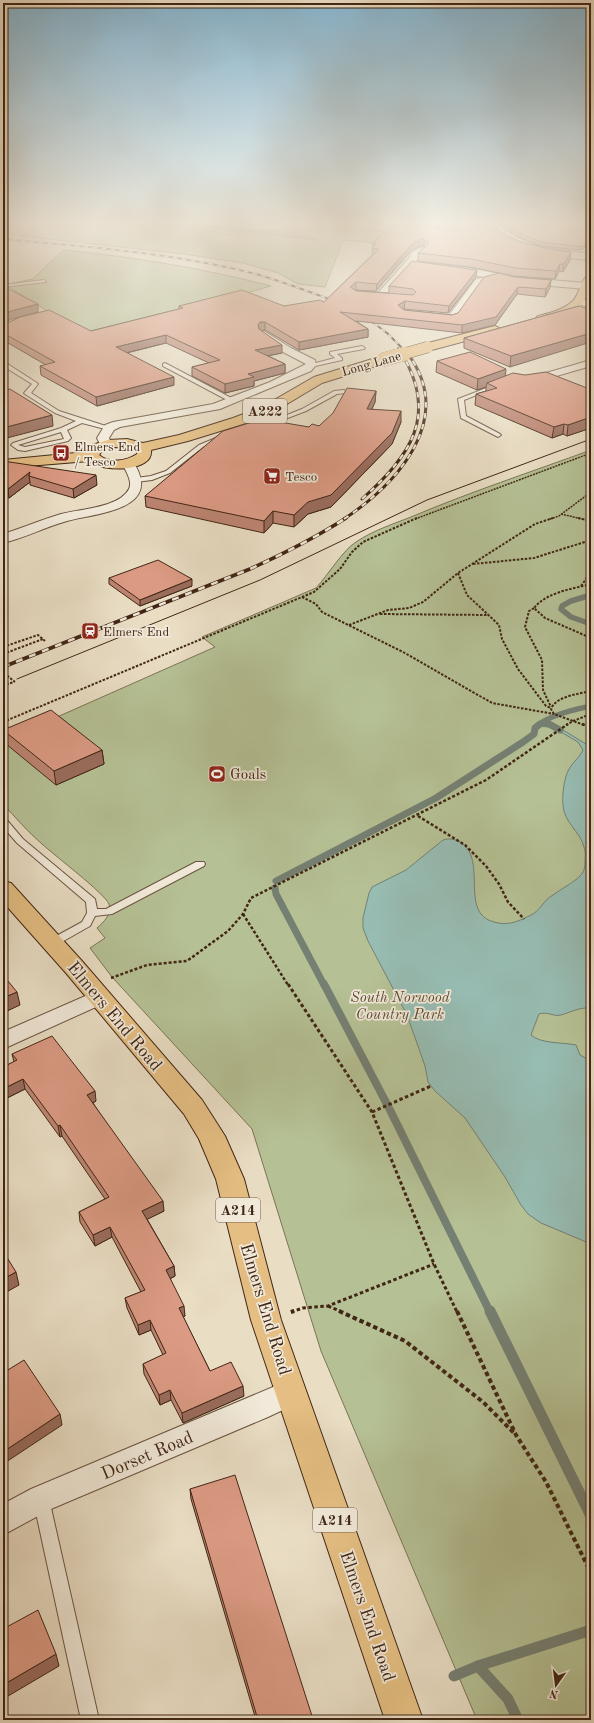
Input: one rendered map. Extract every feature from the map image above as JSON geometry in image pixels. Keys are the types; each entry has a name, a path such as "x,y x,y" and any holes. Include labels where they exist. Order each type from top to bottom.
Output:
{"main road":[{"path":"533,320 555,315 581,304"},
{"name":"Long Lane","path":"142,448 238,422 267,410 318,380 345,370 504,328"},
{"path":"128,443 142,448 145,451 144,456 128,464 106,464 98,462 92,456 94,450 106,445 128,443"},
{"path":"3,464 92,456"},
{"name":"Elmers End Road","path":"3,888 53,943 102,989 193,1106 211,1136 230,1179 266,1320 404,1720"}],"street":[{"path":"420,314 452,318 462,304"},
{"path":"106,445 103,438 109,428 117,424 134,420 194,412 216,407 307,369 312,365 311,362 287,350 264,334"},
{"path":"518,381 552,377 591,363"},
{"path":"3,539 65,517 95,512 116,505 131,495 136,487 136,480 128,464"},
{"path":"3,1041 102,989"},
{"name":"Dorset Road","path":"3,1520 41,1499 258,1408 292,1392"}],"lane":[{"path":"312,365 340,359 332,353 362,348"},
{"path":"3,363 35,384 27,393 57,412 81,421 109,428"},
{"path":"165,365 233,401"},
{"path":"498,435 463,417 461,400 507,382"},
{"path":"257,427 304,410 336,392 344,392"},
{"path":"63,429 68,438 66,440 24,449 20,449 14,445 63,429 81,421"},
{"path":"136,480 152,478 168,472 201,446 228,435"},
{"path":"3,822 20,841 91,901 92,914 86,924 53,943"},
{"path":"92,914 108,912 200,864"},
{"path":"41,1499 90,1720"}],"path":[{"path":"3,722 314,592 340,569 352,552 363,542 375,536 436,510 591,453"},
{"path":"349,625 388,610 409,608 423,602 472,564 535,524 561,514 591,492"},
{"path":"561,514 591,521"},
{"path":"472,564 534,558 591,540"},
{"path":"581,586 591,572"},
{"path":"458,574 467,594 499,625 502,639 518,669 546,706 551,708"},
{"path":"554,714 551,712 547,696 542,690 542,660 525,627 529,611 546,597 591,584"},
{"path":"302,597 316,604 322,612 403,652 492,703 554,714 591,728"},
{"path":"534,608 545,618 591,638"},
{"path":"377,614 488,615"},
{"path":"3,647 38,635 44,640 3,654"},
{"path":"6,652 10,655"},
{"path":"3,681 8,684 15,682 4,674"},
{"path":"551,708 553,704 566,697 591,691"},
{"path":"102,989 147,965 187,961 228,931 243,914 251,898 266,889 294,877 418,816 486,780 573,721 591,714"},
{"path":"418,816 465,845 486,866 499,884 508,902 524,918"},
{"path":"243,914 257,938 373,1112 434,1264 516,1435 546,1482 591,1573"},
{"path":"373,1112 430,1086"},
{"path":"303,1308 328,1306 434,1264"},
{"path":"328,1306 405,1341 483,1402 516,1435"}],"green space":[{"path":"37,304 207,304 93,337 76,329"},
{"name":"South Norwood Country Park","path":"591,450 591,1720 477,1720 321,1351 252,1129 112,977 90,948 105,938 97,928 105,920 108,914 110,908 109,904 89,883 22,825 3,804 3,741 215,647 202,637 316,588 346,551 356,542 369,534 456,499"}],"water":[{"path":"563,730 591,747 591,1008 579,1009 561,1015 545,1013 539,1014 531,1035 540,1040 576,1045 580,1055 591,1061 591,1244 541,1223 528,1214 465,1118 435,1091 428,1082 425,1066 407,1015 368,941 363,928 363,918 369,893 372,887 406,870 445,839 458,841 468,850 472,860 475,897 478,908 483,917 494,922 503,924 512,923 533,914 549,897 580,876 584,868 585,849 582,841 566,817 563,805 563,796 567,773 583,750 578,742 559,731"}],"building":[{"path":"3,304 36,304 11,311 3,315"},
{"path":"185,304 280,304 284,306 294,304 399,304 404,310 452,315 458,313 464,304 505,304 496,317 462,325 340,312 368,329 299,342 265,322 260,322 258,325 259,329 282,345 255,350 285,364 248,374 254,377 225,384 192,367 220,360 166,335 116,347 174,377 96,397 40,366 55,362 3,333 3,325 20,317 49,310 91,331 183,308 179,306"},
{"path":"435,304 450,304 449,306"},
{"path":"579,306 591,310 591,333 511,356 464,338"},
{"path":"470,352 506,369 478,379 437,361"},
{"path":"546,372 587,388 591,386 591,417 568,425 564,424 554,427 476,394 497,388 487,383 513,373 525,375"},
{"name":"Tesco","path":"347,388 376,391 367,409 401,411 392,433 331,495 308,502 294,515 273,511 264,521 145,496 223,431 262,419 309,427 312,424 319,426 333,413"},
{"path":"10,389 52,415 3,428 3,391"},
{"path":"3,461 96,475 73,489 29,476 30,472 8,489 3,488"},
{"path":"158,560 192,579 140,600 109,578"},
{"path":"51,710 102,750 54,771 3,730"},
{"path":"3,975 17,992 3,998"},
{"path":"52,1036 95,1091 87,1095 163,1201 142,1211 174,1266 166,1270 184,1306 179,1308 210,1371 231,1362 243,1386 182,1413 170,1390 159,1395 143,1364 166,1353 150,1320 138,1325 125,1298 145,1290 110,1227 93,1235 79,1212 109,1197 60,1125 58,1126 23,1079 3,1089 3,1067 17,1060 12,1054"},
{"path":"3,1251 16,1272 3,1279"},
{"path":"24,1360 60,1414 3,1452 3,1373"},
{"path":"235,1475 312,1716 307,1718 307,1720 258,1720 190,1489"},
{"path":"38,1610 56,1654 3,1685 3,1629"}],"waterway":[{"path":"591,595 571,601 562,606 561,609 571,617 591,624"},
{"path":"538,725 557,715 591,706"},
{"path":"276,881 436,798 523,742 534,734 535,728 540,724"},
{"path":"541,724 551,725"},
{"path":"551,725 560,730"},
{"path":"275,888 276,894 324,985"},
{"path":"324,984 390,1110 490,1312"},
{"path":"490,1311 591,1516"},
{"path":"478,1666 591,1630"},
{"path":"454,1676 478,1666"},
{"path":"478,1666 508,1699 518,1720"}],"tram line":[{"path":"17,679 260,580 427,500 591,439"}],"railway":[{"path":"367,318 387,333 408,354"},
{"path":"398,348 402,355"},
{"path":"362,499 394,467 406,451 414,434 418,416 418,397 413,376 402,354"},
{"path":"344,519 384,487 401,468 414,447 423,425 426,402 421,378 408,354"},
{"path":"3,667 250,569 275,558 346,518"}],"place":[{"name":"Elmers End / Tesco","path":"61,453"},
{"name":"Tesco","path":"272,476"},
{"name":"Elmers End","path":"90,631"},
{"name":"Goals","path":"217,774"}]}
